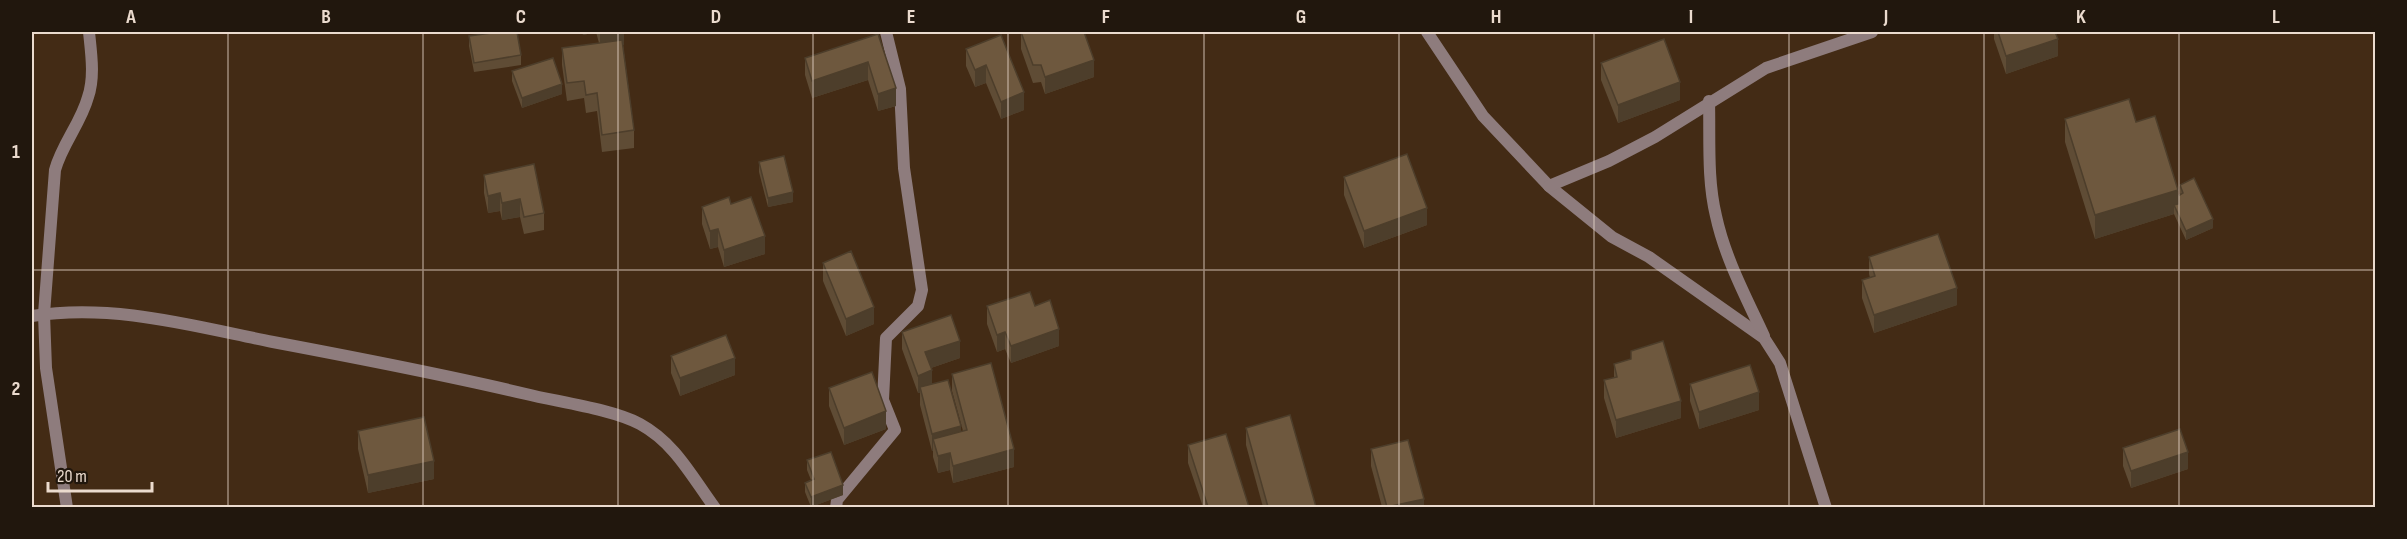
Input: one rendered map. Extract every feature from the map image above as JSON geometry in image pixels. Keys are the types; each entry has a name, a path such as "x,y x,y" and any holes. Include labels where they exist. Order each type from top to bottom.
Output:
{"street":[{"path":"67,507 38,315 55,170 59,156 88,101 91,89 89,32"},
{"path":"836,507 837,500 895,430 883,400 886,338 918,306 922,290 904,168 900,89 886,32"},
{"path":"1427,32 1483,116 1549,186 1612,237 1649,257 1764,338"},
{"path":"1549,186 1609,161 1655,137 1709,101 1766,68 1872,32"},
{"path":"1709,101 1710,179 1716,217 1731,263 1764,338 1780,363 1826,507"},
{"path":"38,315 80,310 136,315 462,379 638,423 677,453 715,507"}],"building":[{"path":"517,32 521,55 474,63 469,36"},
{"path":"1021,32 1084,32 1094,60 1045,77 1041,65 1033,65"},
{"path":"1998,32 2055,32 2058,39 2006,56"},
{"path":"878,34 896,88 878,94 868,62 812,81 805,58"},
{"path":"1001,35 1024,92 1001,102 986,65 975,70 966,49"},
{"path":"1664,39 1680,82 1618,105 1601,63"},
{"path":"622,40 634,130 602,135 597,93 586,95 584,81 567,83 562,48"},
{"path":"553,58 562,84 522,98 512,71"},
{"path":"2129,99 2136,122 2155,116 2178,190 2095,215 2065,119"},
{"path":"1407,154 1427,208 1364,231 1344,177"},
{"path":"784,156 793,192 768,198 759,162"},
{"path":"534,164 544,213 524,217 520,199 502,203 500,193 488,196 484,175"},
{"path":"2194,178 2213,219 2186,231 2174,205 2178,204 2178,196 2183,193 2180,185"},
{"path":"729,197 731,204 751,197 765,236 724,250 718,229 710,231 702,207"},
{"path":"1938,234 1957,288 1874,315 1862,280 1875,276 1869,257"},
{"path":"851,251 874,307 846,319 823,263"},
{"path":"1030,292 1035,306 1050,300 1059,329 1011,346 1005,332 997,335 987,306"},
{"path":"951,315 960,341 925,352 932,370 918,376 902,332"},
{"path":"726,335 735,358 680,378 671,356"},
{"path":"1663,341 1681,401 1616,420 1604,380 1617,377 1614,364 1631,359 1631,351"},
{"path":"991,363 1014,449 953,466 950,453 938,456 933,439 967,430 952,374"},
{"path":"1750,365 1759,392 1699,412 1690,384"},
{"path":"872,372 886,411 844,428 829,388"},
{"path":"948,380 961,426 932,434 920,387"},
{"path":"1290,415 1316,507 1268,507 1246,428"},
{"path":"424,417 434,461 368,475 358,431"},
{"path":"2180,429 2188,452 2131,471 2123,448"},
{"path":"1226,434 1249,507 1208,507 1188,445"},
{"path":"1408,440 1424,499 1387,507 1371,449"},
{"path":"831,452 843,485 811,497 805,483 814,479 807,460"}]}
